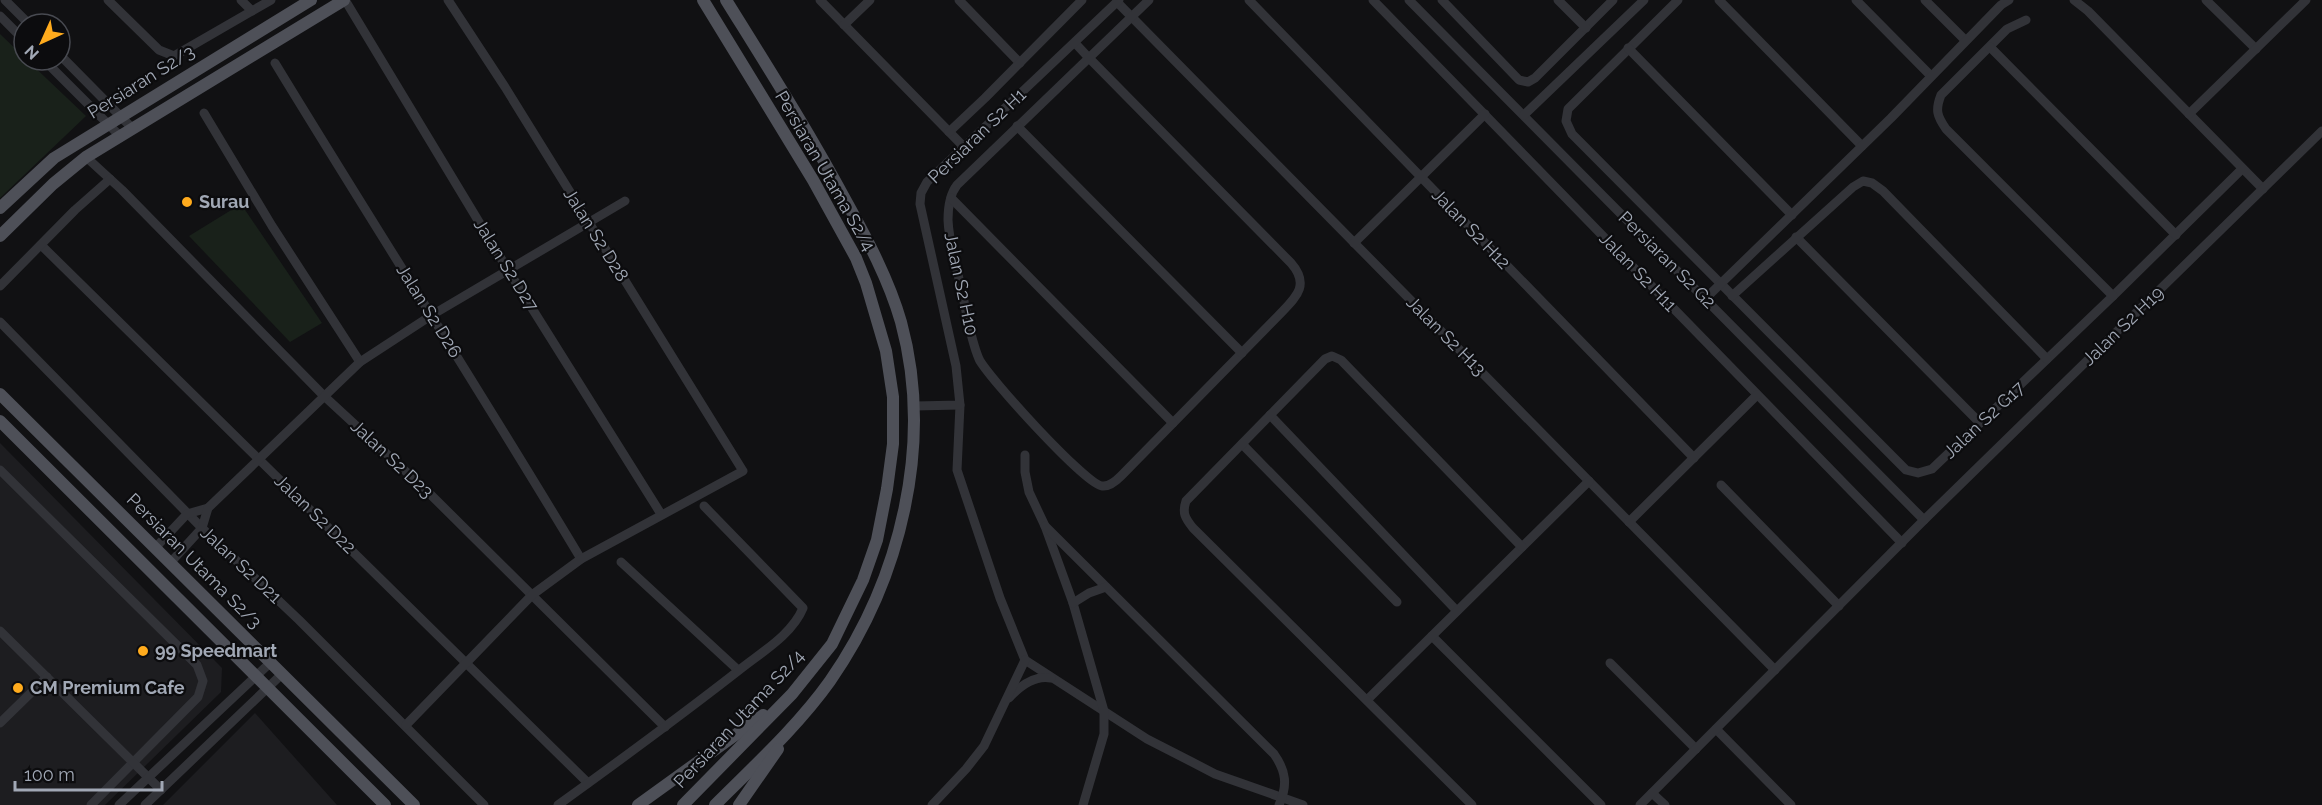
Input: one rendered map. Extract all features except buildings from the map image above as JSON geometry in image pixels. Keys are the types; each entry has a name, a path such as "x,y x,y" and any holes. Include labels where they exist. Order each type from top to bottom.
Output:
{"main road":[{"name":"Persiaran S2/3","path":"0,208 54,158 311,0"},
{"path":"0,236 53,184 86,157 344,0"},
{"name":"Persiaran Utama S2/4","path":"683,805 792,694 832,644 863,580 873,550 887,489 893,444 893,397 886,351 856,258 813,180 703,0"},
{"path":"715,805 811,706 841,664 865,623 886,574 895,544 908,485 915,406 901,322 879,266 822,156 726,0"},
{"name":"Persiaran Utama S2/3","path":"0,394 414,805"},
{"path":"0,422 385,805"},
{"path":"638,805 792,694"},
{"path":"739,805 797,720"}],"street":[{"path":"5,0 17,12"},
{"path":"108,0 159,50 174,56 271,0"},
{"path":"241,0 252,11"},
{"name":"Jalan S2 D27","path":"344,0 508,270 661,514"},
{"name":"Jalan S2 D28","path":"448,0 506,87 743,471 661,514"},
{"path":"820,0 964,147"},
{"path":"844,25 870,0"},
{"path":"959,0 1020,63"},
{"path":"949,132 1082,0"},
{"path":"1149,0 957,185 952,191 951,198 1173,423"},
{"name":"Jalan S2 H12","path":"1249,0 1694,458"},
{"name":"Jalan S2 H11","path":"1373,0 1757,395 1906,539"},
{"name":"Persiaran S2 G2","path":"1409,0 1924,520"},
{"path":"1442,0 1519,80 1528,82 1535,78 1613,0"},
{"path":"1558,0 1586,28"},
{"path":"1524,115 1644,0"},
{"path":"1678,0 1628,48 1792,215"},
{"path":"1719,0 1862,146"},
{"path":"1925,0 1965,40"},
{"path":"1706,298 1862,146 1965,40 2009,0"},
{"path":"2074,0 2088,11 2263,189"},
{"path":"2206,0 2256,49"},
{"path":"2189,114 2306,0"},
{"name":"Jalan S2 H13","path":"1118,1 1131,17 1775,670"},
{"name":"Persiaran S2 H1","path":"1026,660 1000,598 957,470 960,405 956,366 920,204 921,193 927,182 1118,1"},
{"path":"1862,2 1931,76"},
{"path":"0,16 12,28"},
{"path":"2026,20 2007,29 1941,95 1936,108 1939,118 1946,129 2113,296"},
{"path":"1075,43 1089,58"},
{"path":"1990,47 2176,235"},
{"name":"Jalan S2 G17","path":"1628,48 1568,109 1566,121 1572,134 1906,470 1918,473 1932,469 2242,169"},
{"name":"Jalan S2 H10","path":"951,198 948,219 952,248 979,359 992,380 1077,469 1092,483 1101,486 1112,484 1296,297 1301,279 1292,263 1089,58"},
{"name":"Jalan S2 D26","path":"275,63 581,559"},
{"path":"72,67 133,129"},
{"path":"56,72 120,137"},
{"path":"204,113 272,226 360,362"},
{"path":"1354,243 1485,114"},
{"path":"1017,126 1242,353"},
{"name":"Jalan S2 H19","path":"1906,539 2322,131"},
{"name":"Jalan S2 D23","path":"86,157 122,190 324,396 427,491 665,727"},
{"path":"0,286 110,179"},
{"path":"1732,296 1796,237 1853,187 1863,181 1872,183 1883,190 2048,359"},
{"path":"171,562 202,528 208,508 360,362 432,315 625,201"},
{"path":"1796,237 1980,423"},
{"name":"Jalan S2 D22","path":"41,245 588,783"},
{"name":"Jalan S2 D21","path":"0,322 202,528 406,725 484,805"},
{"path":"1472,805 1368,699 1193,528 1185,519 1183,510 1186,501 1325,359 1332,356 1341,360 1522,547"},
{"path":"1629,522 1757,395"},
{"path":"915,406 960,405"},
{"path":"1270,416 1457,611"},
{"path":"1242,444 1397,602"},
{"path":"1025,455 1025,472 1029,492 1045,526 1073,603 1104,711 1104,734 1083,805"},
{"path":"0,470 197,665 203,681 198,697 91,805"},
{"path":"1368,699 1589,481"},
{"path":"1721,485 1839,606"},
{"path":"558,805 702,701 738,670 774,644 800,615 803,608 704,506"},
{"path":"156,547 187,513 208,508"},
{"path":"406,725 532,595 581,559 661,514"},
{"path":"1045,526 1274,754 1283,766 1285,781 1281,801"},
{"path":"1640,805 1906,539"},
{"path":"621,562 738,670"},
{"path":"1073,603 1089,592 1107,587"},
{"path":"0,631 161,790"},
{"path":"1432,636 1601,805"},
{"path":"932,805 984,746 1026,660 1147,739 1215,774 1281,801 1303,805"},
{"path":"119,805 147,776 271,662"},
{"path":"1610,663 1696,749"},
{"path":"147,804 282,674"},
{"path":"1004,703 1013,693 1035,678 1043,676 1054,678"},
{"path":"0,723 47,677"},
{"path":"1716,729 1791,805"},
{"path":"1652,793 1665,805"}],"shaded area":[{"path":"0,34 12,46 12,72 40,72 86,116 0,198"},
{"path":"241,204 322,323 290,342 189,236"},
{"path":"0,443 222,668 221,692 105,805 0,805"},
{"path":"255,713 337,805 163,805"}],"place":[{"name":"Surau","path":"187,202"},
{"name":"99 Speedmart","path":"143,651"},
{"name":"CM Premium Cafe","path":"18,688"}]}
